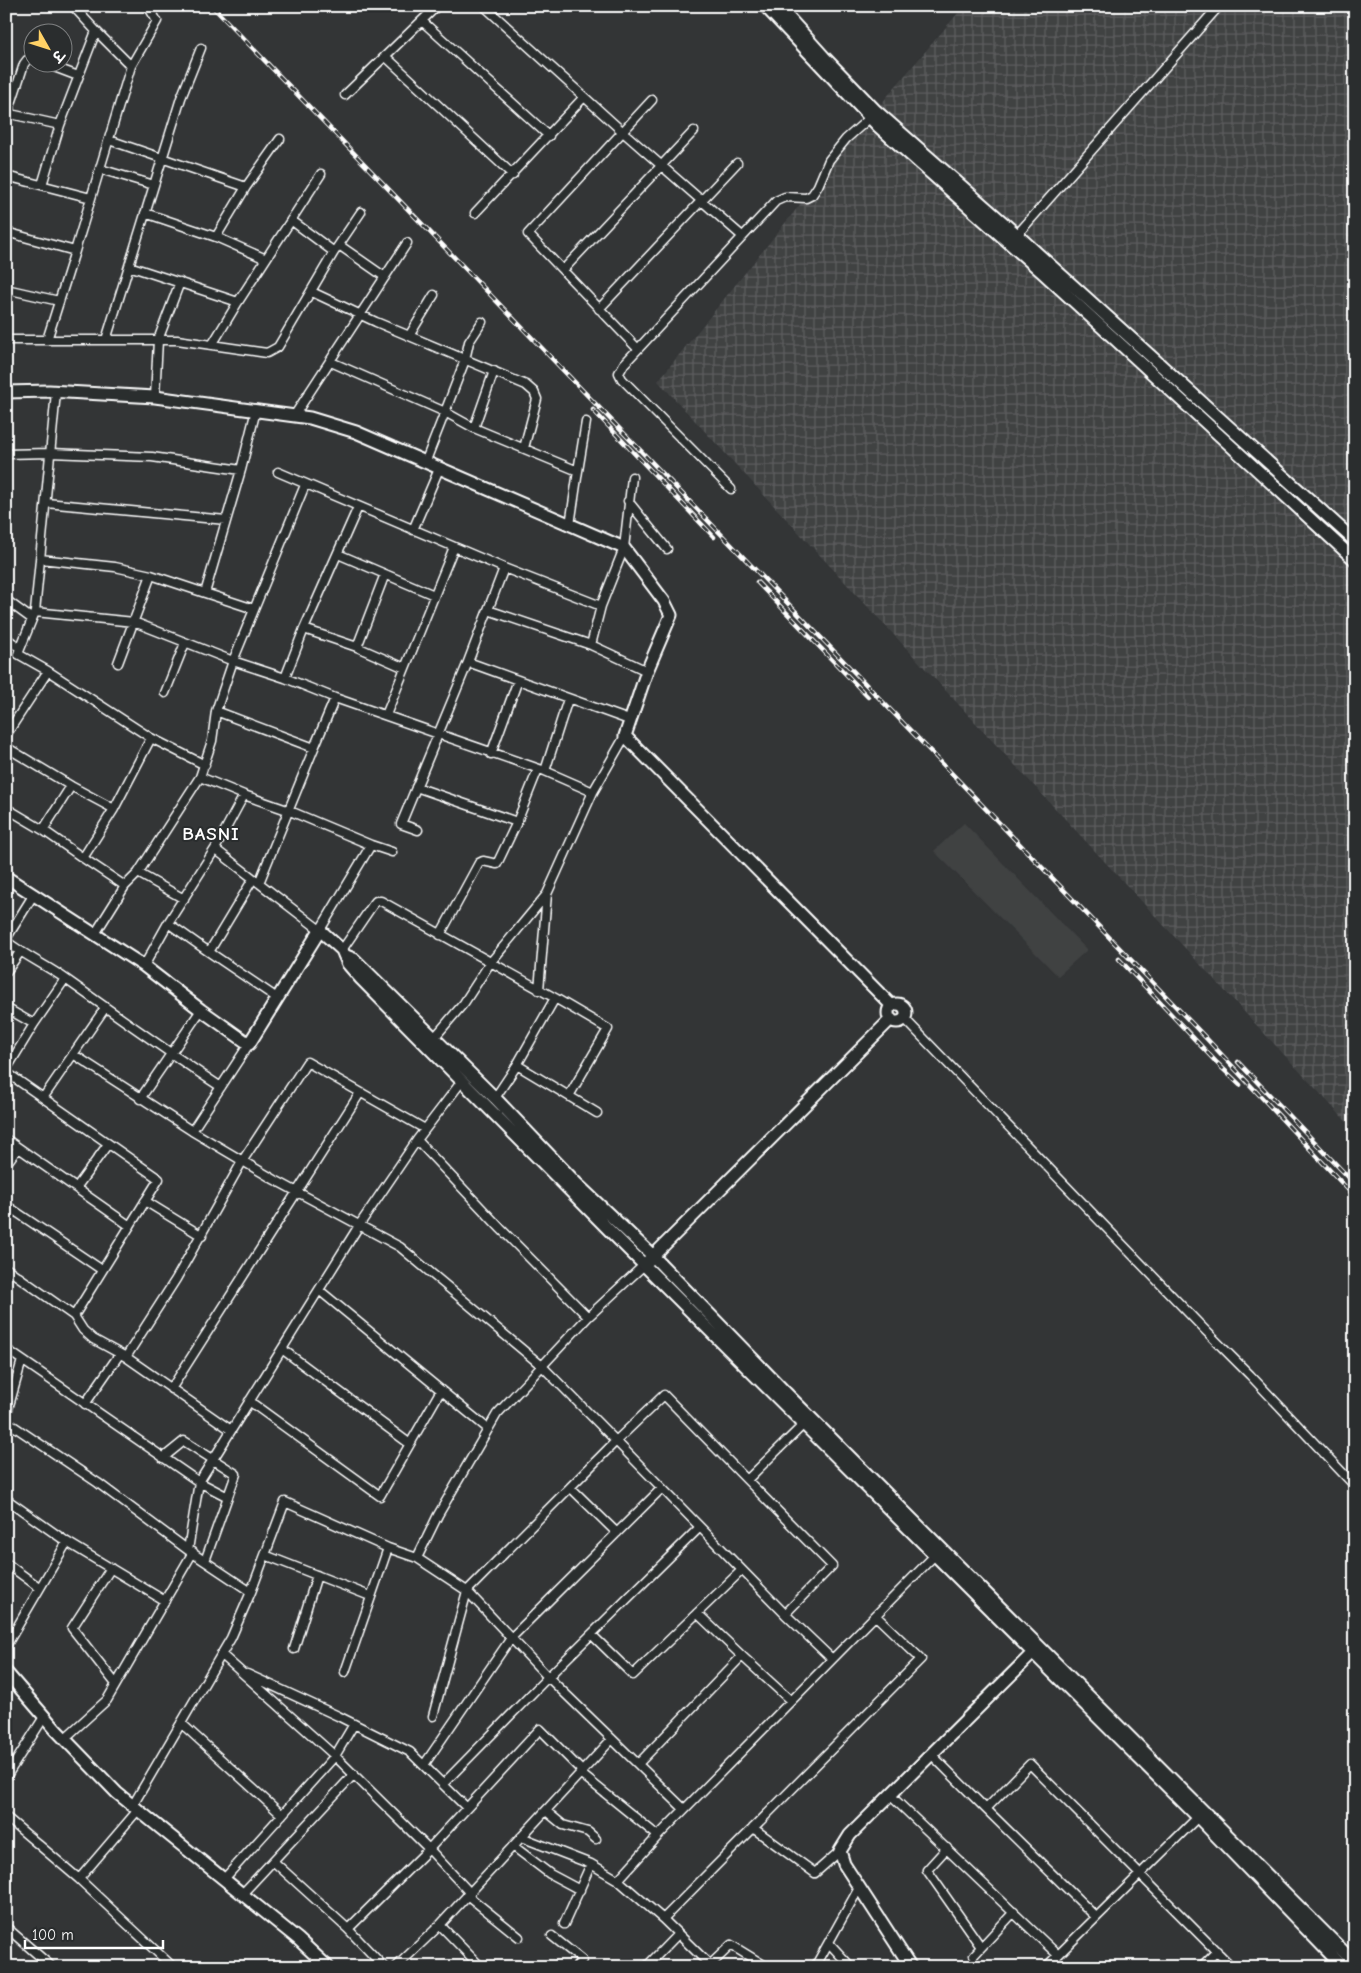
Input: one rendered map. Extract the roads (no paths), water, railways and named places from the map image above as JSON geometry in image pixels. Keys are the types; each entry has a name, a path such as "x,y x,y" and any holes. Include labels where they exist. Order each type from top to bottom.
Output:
{"street":[{"path":"73,6 132,66"},
{"path":"47,340 132,66 157,21 148,6"},
{"path":"345,95 437,6"},
{"path":"484,6 623,132 742,236"},
{"path":"765,6 873,115 1009,244 1355,560"},
{"path":"1009,244 1219,6"},
{"path":"782,8 873,115 1017,235 1355,541"},
{"path":"422,21 549,136"},
{"path":"42,185 60,125 96,31"},
{"path":"106,340 187,82 201,48"},
{"path":"385,56 513,175"},
{"path":"22,70 7,113 60,125"},
{"path":"67,72 78,76"},
{"path":"475,213 513,175 584,97"},
{"path":"638,349 528,234 652,100"},
{"path":"731,489 622,379 619,373 638,349 776,201 785,197 806,198 812,194 818,186 829,160 846,139 873,115"},
{"path":"563,270 694,131"},
{"path":"216,237 246,187 280,139"},
{"path":"109,140 246,187"},
{"path":"600,309 737,163"},
{"path":"100,169 154,185"},
{"path":"212,345 321,174"},
{"path":"6,176 91,198"},
{"path":"6,340 177,340 267,354 278,347 337,248 361,212"},
{"path":"146,213 216,237 266,259"},
{"path":"291,220 385,277"},
{"path":"6,232 75,251"},
{"path":"294,416 407,243"},
{"path":"129,266 238,302"},
{"path":"155,397 158,340 180,282"},
{"path":"6,290 59,301"},
{"path":"312,292 360,315 526,385 537,399 524,448"},
{"path":"409,336 434,295"},
{"path":"426,463 465,360 469,342 482,322"},
{"path":"331,362 446,412 474,428 578,471"},
{"path":"474,428 494,371"},
{"path":"6,392 56,392 155,397 256,410 334,424 624,548 664,601 671,615 647,671 625,736 593,792 547,894 490,963 464,1003 434,1038"},
{"path":"56,392 33,616 18,654 48,671 151,738 205,765"},
{"path":"205,593 241,470 256,410"},
{"path":"570,525 586,422"},
{"path":"6,454 50,453 152,458 241,470"},
{"path":"413,530 439,469"},
{"path":"278,472 504,568 601,606"},
{"path":"591,645 601,606 624,548 632,477"},
{"path":"95,934 125,886 138,873 200,777 214,734 216,711 233,661 305,485"},
{"path":"628,501 668,549"},
{"path":"46,503 226,520"},
{"path":"285,678 304,629 358,507"},
{"path":"386,715 454,547"},
{"path":"338,554 434,594"},
{"path":"40,559 115,567 151,575 254,609"},
{"path":"418,830 402,824 504,568"},
{"path":"357,647 385,574"},
{"path":"118,663 151,575"},
{"path":"6,600 33,616 134,622 233,661 439,733 492,754 542,770 593,792"},
{"path":"488,610 591,645 647,671"},
{"path":"304,629 357,647 406,668"},
{"path":"6,638 20,648"},
{"path":"165,693 186,643"},
{"path":"468,662 629,720"},
{"path":"6,735 48,671"},
{"path":"492,754 518,680"},
{"path":"209,952 256,881 290,811 335,698"},
{"path":"440,934 479,864 483,861 497,864 542,770 568,699"},
{"path":"216,711 314,748"},
{"path":"625,736 892,1006"},
{"path":"83,858 114,809 151,738"},
{"path":"6,747 114,809"},
{"path":"200,777 392,852"},
{"path":"43,830 71,786"},
{"path":"416,787 517,822"},
{"path":"144,966 168,923 215,849 244,795"},
{"path":"6,808 43,830 125,886"},
{"path":"192,1131 249,1044 371,845"},
{"path":"215,849 320,930 343,952 354,958 495,1098 649,1261 783,1397 1201,1814 1343,1967"},
{"path":"138,873 184,899"},
{"path":"6,878 34,894 144,966 249,1044"},
{"path":"34,894 6,940 20,952 66,979 171,1054 221,1087"},
{"path":"539,990 547,894"},
{"path":"343,952 376,901 381,901 608,1029 569,1096"},
{"path":"168,923 277,998"},
{"path":"6,972 20,952"},
{"path":"343,952 348,964 361,979 462,1081 649,1261"},
{"path":"66,979 34,1024 6,1071 159,1179 74,1316"},
{"path":"495,1098 517,1065 555,998"},
{"path":"899,1004 904,1007 906,1013 904,1018 897,1022 892,1019 889,1012 892,1006 899,1004"},
{"path":"6,1008 34,1024"},
{"path":"43,1098 105,1008"},
{"path":"140,1099 201,1010"},
{"path":"904,1018 1204,1329 1250,1374 1355,1486"},
{"path":"417,1558 438,1515 487,1428 497,1414 588,1317 649,1261 892,1019"},
{"path":"73,1054 192,1131 297,1192 360,1224 400,1248 542,1366 785,1614 832,1658"},
{"path":"85,1404 122,1356 202,1236 243,1160 307,1062 425,1129"},
{"path":"517,1065 597,1112"},
{"path":"64,1739 107,1700 165,1601 190,1551 198,1482 360,1224 417,1140 462,1081"},
{"path":"171,1389 360,1093"},
{"path":"6,1139 130,1226"},
{"path":"417,1140 588,1317"},
{"path":"76,1188 108,1144"},
{"path":"6,1164 18,1148"},
{"path":"145,1201 202,1236"},
{"path":"6,1205 102,1270"},
{"path":"6,1268 74,1316 83,1330 93,1338 231,1430"},
{"path":"319,1290 487,1428"},
{"path":"282,1349 410,1444"},
{"path":"6,1350 198,1482 228,1497"},
{"path":"6,1416 22,1360"},
{"path":"249,1401 380,1496 441,1390"},
{"path":"433,1716 467,1591 664,1395 832,1566 785,1614"},
{"path":"783,1397 804,1424 1033,1653 1355,1963"},
{"path":"6,1421 98,1483 190,1551 251,1592"},
{"path":"747,1480 804,1424"},
{"path":"163,1458 184,1441 236,1474 205,1561"},
{"path":"571,1488 617,1533"},
{"path":"424,1765 511,1638 662,1488"},
{"path":"6,1500 67,1542 165,1601"},
{"path":"80,1879 135,1808 181,1723 231,1638 251,1592 285,1502 388,1548 417,1558 467,1591 548,1676 684,1809"},
{"path":"443,1784 548,1676 700,1528"},
{"path":"6,1646 67,1542"},
{"path":"345,1672 388,1548"},
{"path":"265,1555 370,1596"},
{"path":"618,1880 684,1809 935,1555"},
{"path":"6,1563 40,1588"},
{"path":"111,1568 72,1628 116,1684"},
{"path":"592,1635 633,1675 742,1570"},
{"path":"294,1649 318,1575"},
{"path":"697,1613 791,1700"},
{"path":"663,1919 921,1659 876,1616"},
{"path":"753,1828 815,1873 840,1850 850,1835 1033,1653"},
{"path":"221,1654 354,1774 429,1849 468,1894 519,1938"},
{"path":"638,1764 742,1656"},
{"path":"238,1670 410,1752 467,1808"},
{"path":"6,1672 64,1739 117,1792 298,1939 328,1967"},
{"path":"6,1777 44,1716"},
{"path":"181,1723 282,1815"},
{"path":"224,1879 334,1756 354,1724"},
{"path":"348,1929 429,1849 540,1728 581,1772 658,1836"},
{"path":"396,1967 440,1925 612,1739"},
{"path":"931,1754 1096,1917"},
{"path":"986,1809 1030,1764 1232,1967"},
{"path":"242,1894 354,1774"},
{"path":"890,1795 1058,1955"},
{"path":"546,1811 564,1825 588,1832 596,1839"},
{"path":"1046,1967 1201,1814"},
{"path":"6,1817 80,1879 170,1966"},
{"path":"521,1837 591,1864 618,1880 663,1919 710,1966 731,1945 767,1967"},
{"path":"514,1846 550,1874 580,1890"},
{"path":"947,1848 927,1870 982,1947"},
{"path":"840,1850 844,1864 910,1967"},
{"path":"273,1861 348,1929 384,1967"},
{"path":"564,1924 591,1864"},
{"path":"815,1967 859,1888"},
{"path":"974,1955 1014,1912"},
{"path":"440,1925 481,1967"},
{"path":"6,1928 52,1967"},
{"path":"646,1967 678,1934"},
{"path":"552,1936 582,1960 576,1967"},
{"path":"828,1943 851,1967"},
{"path":"1201,1967 1217,1951"}],"railway":[{"path":"212,6 1206,1038 1355,1197"},
{"path":"593,410 714,537"},
{"path":"757,582 868,697"},
{"path":"1119,959 1240,1085"},
{"path":"1238,1062 1355,1184"}],"district":[{"name":"BASNI","path":"211,833"}]}
